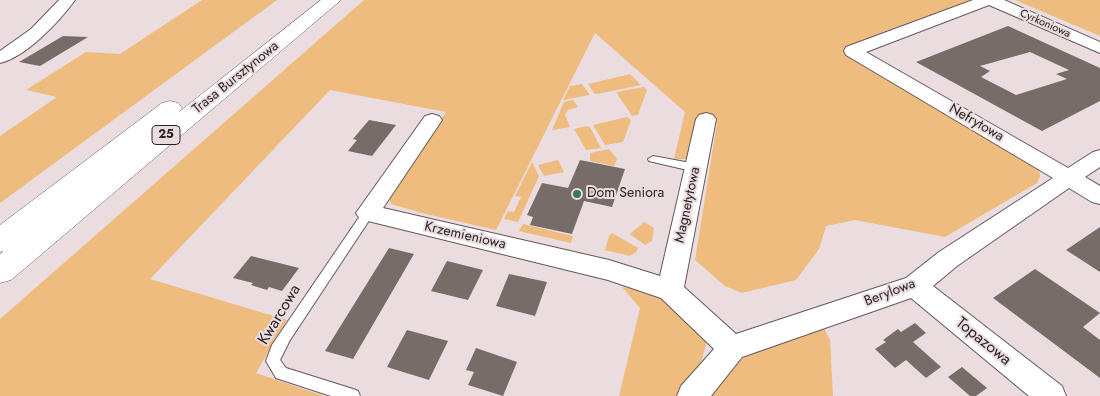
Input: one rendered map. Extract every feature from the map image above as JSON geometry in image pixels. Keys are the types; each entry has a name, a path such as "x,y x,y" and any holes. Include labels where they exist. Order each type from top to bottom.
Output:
{"main road":[{"name":"Trasa Bursztynowa","path":"0,241 309,0"},
{"name":"Trasa Bursztynowa","path":"0,271 332,0"}],"street":[{"path":"0,58 22,45 46,25 67,0"},
{"name":"Cyrkoniowa","path":"989,0 1100,48"},
{"name":"Nefrytowa","path":"989,0 852,51 1100,196"},
{"path":"368,213 432,120"},
{"name":"Magnetytowa","path":"670,290 706,120"},
{"name":"Berylowa","path":"732,348 915,286 948,259 1100,157"},
{"name":"Krzemieniowa","path":"368,213 609,270 670,290"},
{"name":"Topazowa","path":"915,286 1051,396"},
{"path":"670,290 732,348 692,396"}],"lane":[{"path":"653,160 696,168"},
{"name":"Kwarcowa","path":"353,396 281,373 273,361 277,349 285,336 368,213"}],"shaded area":[{"path":"202,0 277,0 0,203 0,136 57,97 26,90 86,52 120,54"},
{"path":"364,0 975,0 843,50 1021,157 1039,169 1040,176 1037,183 945,237 855,220 826,226 819,249 796,280 742,293 725,286 695,260 717,123 696,119 686,159 674,159 685,112 595,33 496,230 391,204 389,198 446,112 330,90 150,279 287,320 256,373 324,396 0,396 0,319"},
{"path":"1015,0 1100,0 1100,36"},
{"path":"630,74 641,85 597,94 594,93 588,84"},
{"path":"582,84 590,95 563,100 570,86"},
{"path":"644,87 647,90 638,115 632,116 616,92"},
{"path":"573,100 578,107 568,110 565,115 570,127 552,130 564,102"},
{"path":"627,117 631,120 623,142 605,145 593,125"},
{"path":"590,127 601,148 586,150 574,129"},
{"path":"609,149 617,159 614,166 590,161 590,153"},
{"path":"558,160 564,172 544,176 538,165"},
{"path":"532,162 539,176 518,222 504,219 508,211 514,212 521,197 515,196"},
{"path":"644,222 654,228 652,241 645,245 630,234"},
{"path":"523,224 573,236 571,243 519,231"},
{"path":"612,233 638,248 636,252 630,256 605,250 609,236"},
{"path":"622,287 660,294 709,334 700,366 681,396 619,396 640,308"},
{"path":"824,328 830,340 833,396 710,396 720,378 744,357"}],"building":[{"path":"1008,26 1100,68 1100,101 1042,131 916,62","holes":["1030,52 1069,70 1056,74 1067,79 1016,95 981,77 990,71 980,66"]},
{"path":"63,36 88,37 40,66 19,62"},
{"path":"369,120 396,125 372,156 348,151 357,140 353,139"},
{"name":"Dom Seniora","path":"580,160 625,169 612,207 584,201 572,234 530,225 533,217 527,215 542,183 568,188"},
{"path":"1100,227 1100,272 1066,250"},
{"path":"389,248 414,254 353,359 325,351"},
{"path":"251,256 299,268 282,291 269,287 267,290 251,285 253,283 233,278"},
{"path":"447,261 483,270 468,300 431,291"},
{"path":"1035,269 1100,313 1083,327 1100,340 1100,378 993,298"},
{"path":"509,274 547,282 535,316 496,306"},
{"path":"915,323 926,333 913,342 941,367 926,378 906,360 895,368 875,349 886,342 883,340 898,329 901,332"},
{"path":"407,330 448,341 429,380 387,367"},
{"path":"476,348 517,362 503,396 468,385 474,372 466,370"},
{"path":"962,367 987,388 976,396 970,396 948,377"}],"place":[{"name":"Dom Seniora","path":"577,194"}]}
